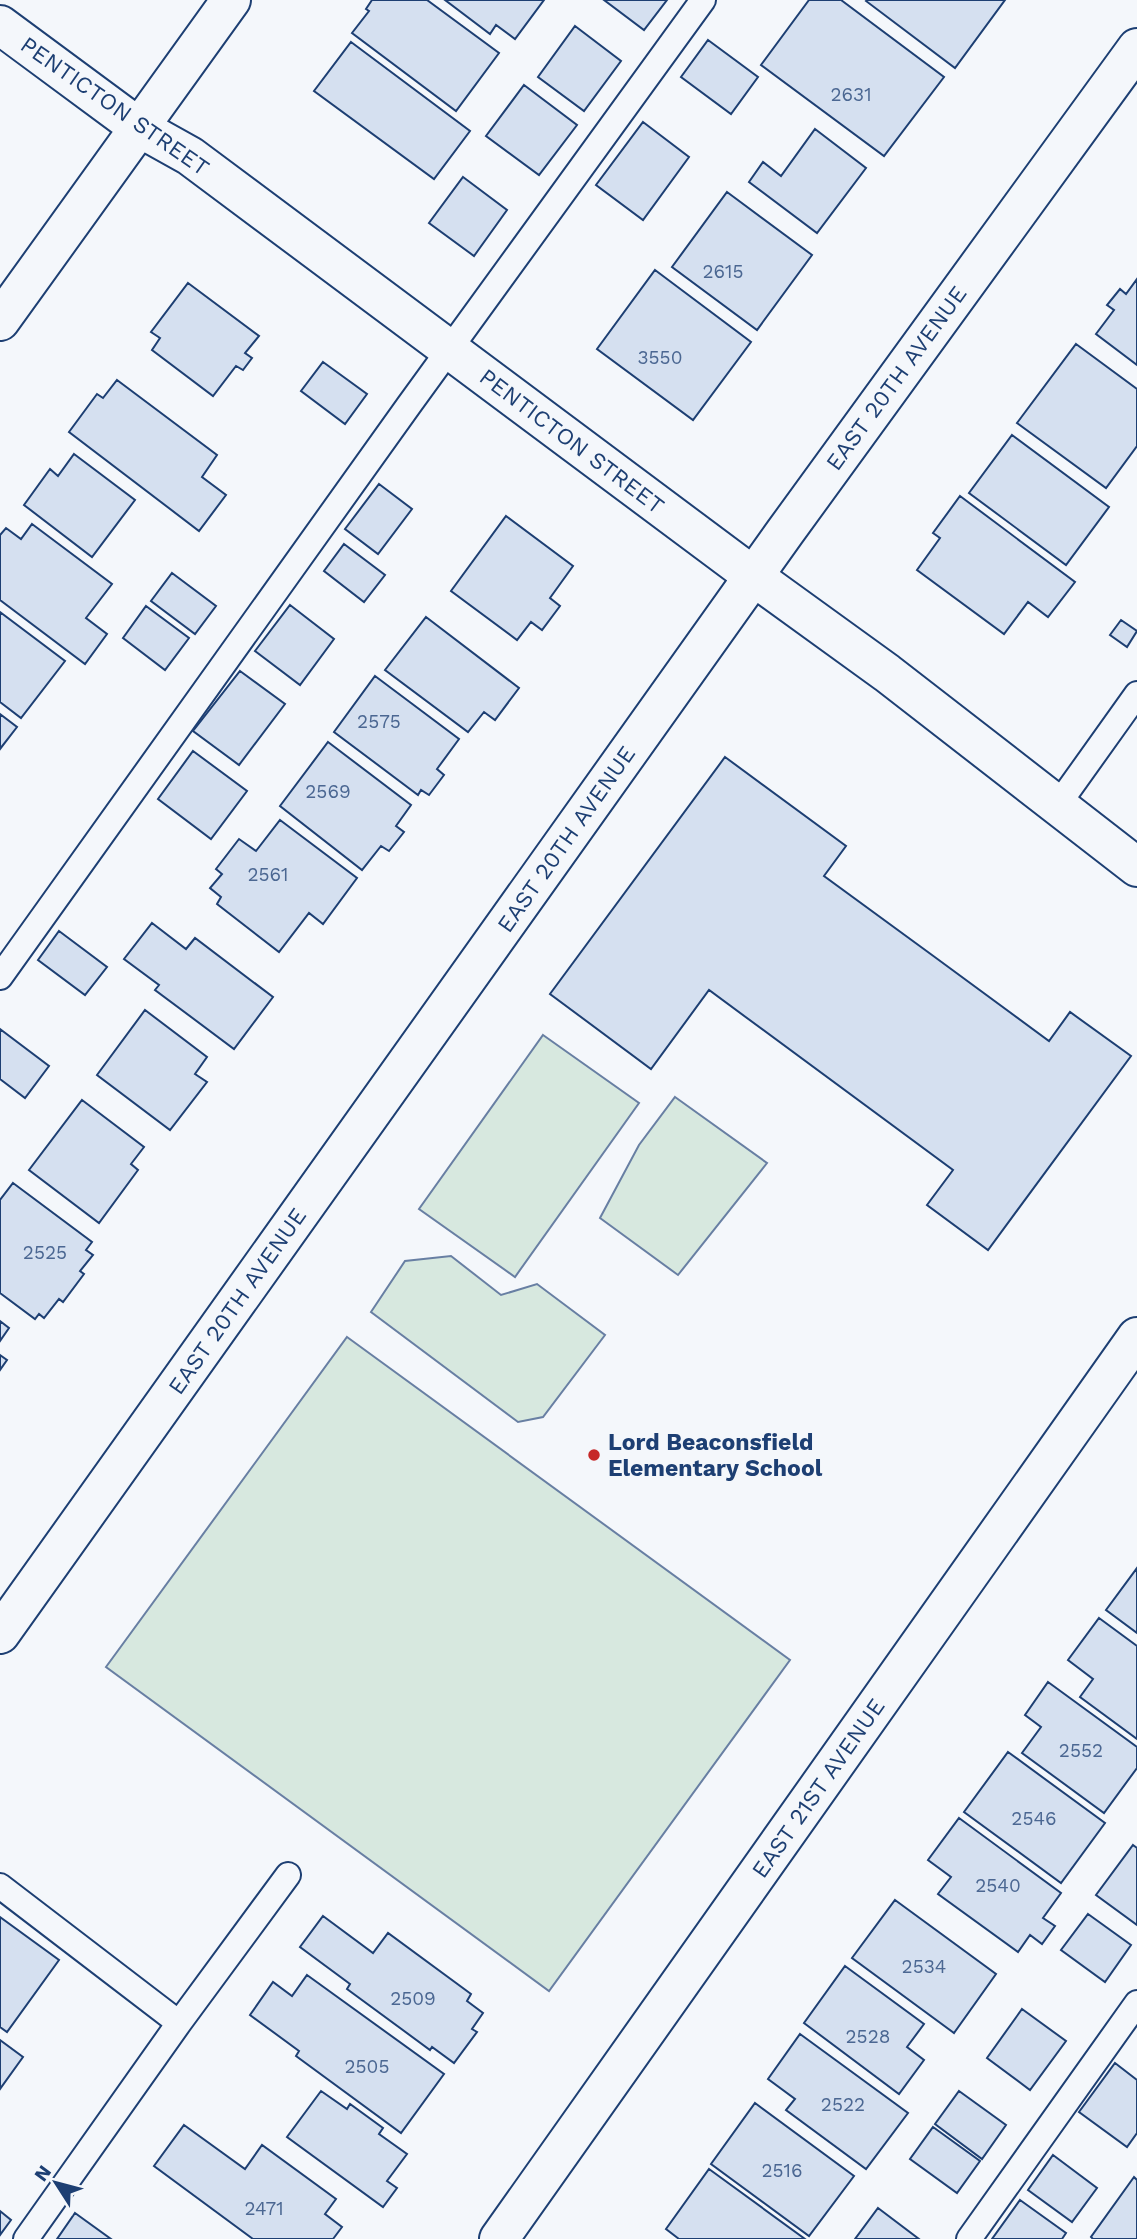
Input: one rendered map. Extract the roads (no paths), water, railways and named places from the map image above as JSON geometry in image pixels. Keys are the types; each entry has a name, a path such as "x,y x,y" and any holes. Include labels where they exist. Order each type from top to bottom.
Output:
{"street":[{"path":"0,321 231,0"},
{"name":"PENTICTON STREET","path":"0,25 138,127 190,156 887,673 1137,867"},
{"name":"EAST 20TH AVENUE","path":"0,1634 753,576 1137,48"},
{"name":"EAST 21ST AVENUE","path":"499,2239 1137,1337"}],"lane":[{"path":"0,977 703,0"},
{"path":"1057,806 1137,694"},
{"path":"26,2239 288,1875"},
{"path":"0,1886 179,2023"},
{"path":"969,2239 1137,2003"}],"place":[{"name":"Lord Beaconsfield Elementary School","path":"594,1455"}]}
